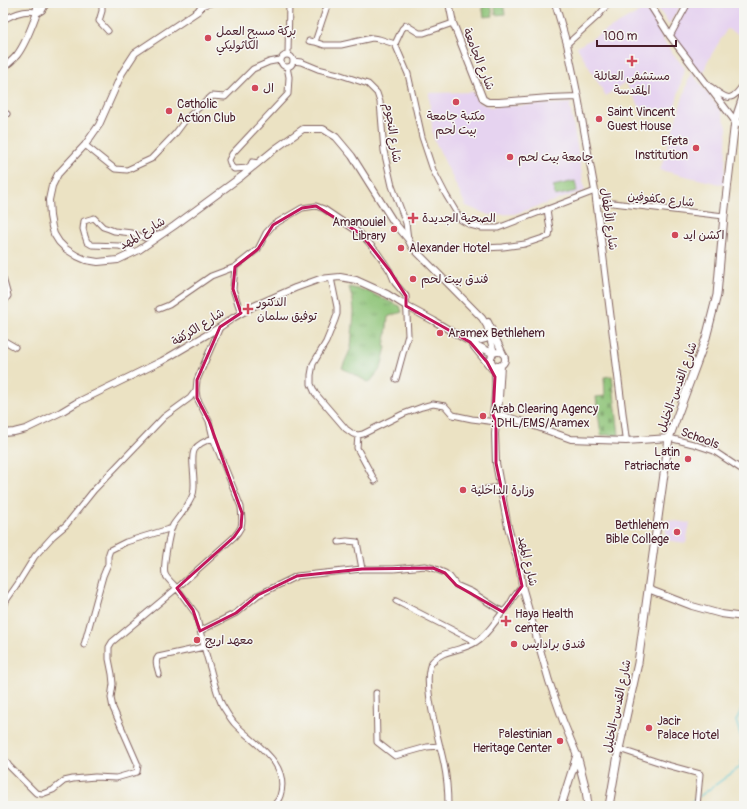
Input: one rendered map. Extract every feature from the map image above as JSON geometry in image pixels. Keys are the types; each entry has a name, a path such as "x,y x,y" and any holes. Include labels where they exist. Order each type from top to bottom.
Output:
{"main road":[{"name":"شارع القدس-الخليل","path":"609,806 619,749 638,663 670,438 706,338 716,295 735,121 744,94"},
{"path":"561,806 578,755"},
{"path":"578,755 588,806"}],"street":[{"path":"4,68 18,54 36,13 38,3"},
{"path":"3,20 24,12 32,11 36,13 42,10 46,3"},
{"path":"103,3 99,21 108,32"},
{"path":"204,4 211,3"},
{"path":"288,54 289,3"},
{"path":"316,42 328,3"},
{"name":"شارع الجامعة","path":"449,3 452,23 483,99 488,102 499,102 578,97"},
{"name":"شارع الأطفال","path":"555,3 567,44 578,97 596,201 626,440"},
{"path":"567,44 598,16 609,3"},
{"path":"649,3 670,36 735,121 744,125"},
{"path":"670,36 688,3"},
{"name":"شارع المهد","path":"204,4 198,12 135,53 122,73 99,125 85,144 58,174 52,186 49,200 50,216 54,234 59,242 66,249 86,260 98,262 118,260 135,252 166,231 242,176 275,149 303,130 323,129 336,137 352,156 393,221 408,239 412,247 482,318 487,326 494,353"},
{"path":"395,44 402,29 406,25 419,33 424,33 452,23"},
{"path":"309,41 324,45 341,45 372,38 379,38 395,44 408,74 422,137 433,170 461,220 470,225 482,228 498,228 594,191"},
{"path":"85,144 115,169 128,170 151,159 175,134 187,118 212,96 225,97 253,69 269,62 280,60 284,55 288,54"},
{"path":"287,67 290,66 293,61 292,56 288,54"},
{"path":"280,60 281,64 287,67"},
{"name":"شارع النجوم","path":"293,61 301,62 318,69 368,84 377,93 380,102 384,151 392,186 406,223 408,239"},
{"path":"258,163 252,162 249,168 234,169 230,166 229,160 232,154 288,94 289,77 287,67"},
{"path":"702,78 722,96 728,98 736,94 744,83"},
{"path":"3,112 7,114 3,115"},
{"name":"شارع مكفوفين","path":"596,201 724,216"},
{"path":"159,309 169,305 211,276 235,266 258,249 266,233 273,225 302,208 316,206 324,209 361,234 377,252 390,271 395,283 406,296 408,335 396,379"},
{"path":"485,248 525,244 549,236 550,230 547,209"},
{"path":"135,252 119,246 92,245 87,242 83,229 84,221 94,218 103,227 109,230 132,233 145,238 166,231"},
{"name":"شارع المهد","path":"408,239 413,242 477,306 490,324 503,354"},
{"path":"235,266 233,289 241,313"},
{"name":"شارع الكركفة","path":"3,433 26,429 54,416 82,400 162,361 241,313 264,301 320,279 340,277 356,280 387,294 470,342"},
{"path":"3,278 8,296 3,304"},
{"path":"331,278 337,314 326,342 313,364 311,384 315,393 346,430 353,434 363,434 404,414 433,404 445,406 453,415 496,422"},
{"path":"3,757 9,766 36,793 42,794 54,790 64,780 95,777 116,778 137,772 138,765 113,708 111,698 113,684 108,647 234,537 240,527 242,513 240,502 213,438 209,421 197,398 196,390 197,380 220,327"},
{"path":"470,342 481,341 488,338 489,334"},
{"path":"3,340 15,347"},
{"path":"470,342 490,352 499,352 503,354 505,358 505,362 501,365 496,414 493,415 496,422"},
{"path":"470,342 484,358 495,377"},
{"path":"494,353 491,357 495,377 496,414"},
{"path":"484,358 496,366 501,365"},
{"path":"3,605 5,599 17,585 35,556 53,536 66,525 94,490 164,417 190,398 196,390"},
{"path":"496,414 521,421 571,439 626,440 670,438"},
{"name":"شارع المهد","path":"496,422 496,463 508,527 520,569 522,586 549,681 563,721 578,755"},
{"path":"358,435 357,448 375,481"},
{"path":"213,438 198,445 192,453 195,484 194,490 189,502 172,528 166,556 165,571 166,575 196,614 219,697 228,714 235,723 271,757 276,764 281,778 282,788 280,797 273,806"},
{"name":"Schools","path":"670,438 714,451 744,471"},
{"path":"477,492 500,487"},
{"path":"84,645 103,576 108,564 110,550 126,542 172,528"},
{"path":"339,542 357,542 362,569"},
{"path":"200,631 236,613 258,595 297,576 362,569 394,569 425,566 433,568 450,577 456,585 472,592 503,612"},
{"path":"448,806 447,784 429,693 431,663 442,655 476,642 493,626 522,586"},
{"path":"648,589 692,606 721,614 744,617"},
{"path":"396,601 476,642"},
{"path":"159,674 156,662 158,657 204,647"},
{"path":"376,693 377,742 395,756 427,747 440,746"},
{"path":"619,749 700,774 697,806"}],"highlighted area":[{"path":"316,206 361,234 390,271 406,296 406,306 470,342 487,362 495,377 493,415 496,422 496,463 522,586 503,612 456,585 445,573 433,568 362,569 297,576 258,595 236,613 200,631 193,610 177,588 234,537 241,527 242,513 209,421 197,398 197,380 220,327 241,313 233,289 235,267 258,249 273,225 302,208"}],"shaded area":[{"path":"654,3 682,3 669,24"},
{"path":"688,3 744,3 744,37 727,29 707,62 702,78 670,36"},
{"name":"مستشفى العائلة المقدسة","path":"644,9 652,16 663,40 685,68 674,110 645,116 625,82 606,96 577,47"},
{"name":"Efeta Institution","path":"691,72 721,111 727,127 724,185 660,170"},
{"name":"جامعة بيت لحم","path":"473,92 478,102 490,107 571,103 570,106 585,191 514,214 489,215 466,206 433,137 429,93"},
{"name":"Bethlehem Bible College","path":"667,520 690,523 686,543 665,540"}],"green space":[{"path":"482,3 491,3 493,16 484,17"},
{"path":"494,3 503,3 505,14 496,15"},
{"path":"575,181 577,191 555,196 553,186"},
{"path":"349,287 367,291 400,306 402,312 388,317 384,346 386,347 381,368 370,382 342,368 351,348 354,312"},
{"path":"612,376 619,435 601,435 596,397 605,396 604,377"}],"waterway":[{"path":"744,703 736,721 744,746"},
{"path":"700,796 740,767 744,753"},
{"path":"686,806 695,799"}],"place":[{"name":"بركة مسبح العمل الكاثوليكي","path":"208,38"},
{"name":"مستشفى العائلة المقدسة","path":"632,61"},
{"name":"ال","path":"255,88"},
{"name":"مكتبة جامعة بيت لحم","path":"456,102"},
{"name":"Catholic Action Club","path":"169,111"},
{"name":"Saint Vincent Guest House","path":"599,119"},
{"name":"Efeta Institution","path":"696,148"},
{"name":"جامعة بيت لحم","path":"510,157"},
{"name":"الصحية الجديدة","path":"413,218"},
{"name":"Amanouiel Library","path":"394,229"},
{"name":"اكشن ايد","path":"675,235"},
{"name":"Alexander Hotel","path":"401,248"},
{"name":"فندق بيت لحم","path":"413,279"},
{"name":"الدكتور توفيق سلمان","path":"248,309"},
{"name":"Aramex Bethlehem","path":"440,333"},
{"name":"Arab Clearing Agency : DHL/EMS/Aramex","path":"483,416"},
{"name":"Latin Patriachate","path":"688,459"},
{"name":"وزارة الداخلية","path":"463,490"},
{"name":"Bethlehem Bible College","path":"677,532"},
{"name":"Haya Health center","path":"506,621"},
{"name":"معهد اريج","path":"197,640"},
{"name":"فندق برادايس","path":"514,644"},
{"name":"Jacir Palace Hotel","path":"649,728"},
{"name":"Palestinian Heritage Center","path":"560,741"}]}
